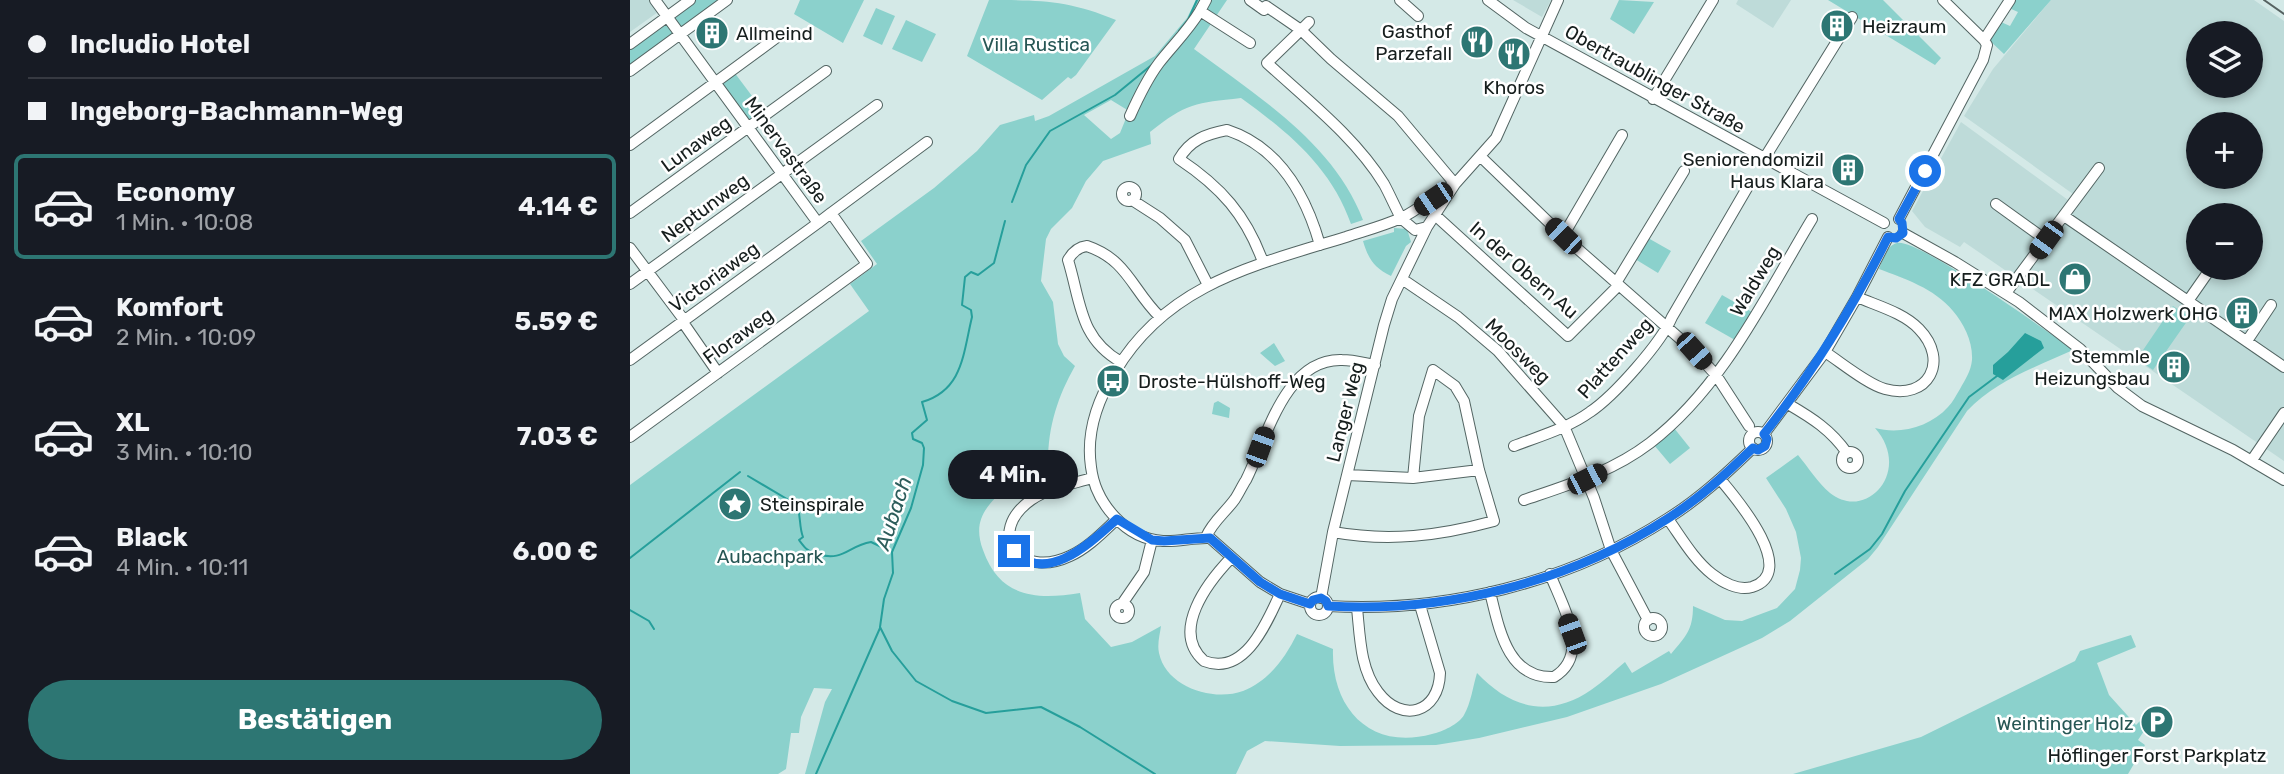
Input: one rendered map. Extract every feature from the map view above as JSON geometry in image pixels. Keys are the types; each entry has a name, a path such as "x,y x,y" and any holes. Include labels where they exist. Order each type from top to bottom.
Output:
{"street":[{"name":"Minervastraße","path":"655,0 818,223 831,213 867,264"},
{"path":"630,44 690,0"},
{"path":"630,71 727,0"},
{"path":"1130,116 1142,90 1159,64 1185,33 1206,0"},
{"path":"1250,0 1264,9 1266,6 1305,26 1331,59 1398,116 1455,184 1415,211 1406,223"},
{"path":"1400,0 1418,16"},
{"name":"Obertraublinger Straße","path":"1488,0 1514,21 1540,36 1884,223"},
{"name":"Langer Weg","path":"1324,602 1333,533 1392,299 1427,226 1455,184 1481,157 1502,127 1558,0"},
{"path":"1653,99 1713,0"},
{"path":"1899,219 1983,60 1987,45 1943,0"},
{"path":"1984,40 2010,0"},
{"path":"1200,11 1250,43"},
{"path":"1763,159 1852,17"},
{"path":"1305,26 1267,63 1360,153 1421,241"},
{"path":"630,145 780,35"},
{"name":"Lunaweg","path":"630,213 825,71"},
{"name":"Neptunweg","path":"630,284 877,105"},
{"path":"1263,262 1241,215 1206,178 1179,159 1192,142 1227,130 1268,154 1298,188 1321,245"},
{"path":"1563,236 1622,135"},
{"path":"831,213 927,142"},
{"path":"1481,157 1563,236 1668,327 1716,375 1749,426"},
{"path":"2006,293 2099,168"},
{"name":"In der Obern Au","path":"1435,215 1568,336 1617,284 1684,171"},
{"name":"Plattenweg","path":"1514,446 1591,412 1665,335 1750,183"},
{"path":"1132,200 1160,218 1185,240 1208,285"},
{"path":"1996,204 2046,240"},
{"path":"1310,604 1280,594 1260,582 1206,537 1152,540 1117,519 1105,505 1092,478 1089,440 1093,421 1104,390 1121,362 1145,331 1188,296 1263,262 1321,245 1406,223 1427,226 1427,214 1415,211"},
{"path":"2063,216 2284,367"},
{"path":"1899,219 1891,218 1884,223 1883,231 1888,237 1896,238 1903,233"},
{"name":"Waldweg","path":"1524,500 1587,479 1649,444 1687,409 1716,375 1745,331 1812,219"},
{"path":"1899,219 1903,233"},
{"name":"Victoriaweg","path":"630,360 818,223"},
{"path":"1903,233 2006,293 2080,349 2118,388 2136,401 2252,460 2284,480"},
{"path":"1310,604 1313,600 1357,608 1420,605 1489,592 1550,574 1611,550 1668,519 1720,479 1753,448 1749,443 1751,435 1756,432 1764,434 1788,404 1825,352 1888,237"},
{"path":"1121,362 1094,341 1084,324 1068,260 1071,255 1080,247 1087,246 1105,254 1128,273 1160,317"},
{"path":"630,248 718,373"},
{"name":"Floraweg","path":"630,437 867,264"},
{"name":"Moosweg","path":"1402,279 1458,317 1498,351 1564,426 1587,479 1611,550 1648,620"},
{"path":"2188,302 2203,280"},
{"path":"1825,352 1885,389 1914,389 1929,379 1934,353 1919,329 1903,318 1857,297"},
{"path":"2247,341 2271,305"},
{"path":"1206,537 1214,522 1235,500 1254,465 1273,417 1299,380 1314,369 1334,360 1375,365"},
{"path":"1333,533 1369,538 1404,537 1446,532 1494,521 1479,470 1464,401 1455,386 1433,370 1419,416 1413,478"},
{"path":"1788,404 1821,424 1847,453"},
{"path":"2252,460 2284,412"},
{"path":"1347,475 1413,478 1479,470"},
{"path":"1092,478 1057,488 1027,502 1011,528 1010,542 1014,551 1033,563 1060,560 1081,551 1117,519"},
{"path":"1668,519 1711,573 1738,587 1748,588 1760,583 1766,577 1768,562 1761,536 1748,514 1720,479"},
{"path":"1122,604 1144,572 1152,540"},
{"path":"1231,558 1206,587 1194,615 1192,642 1204,662 1223,664 1246,651 1264,629 1280,594"},
{"path":"1489,592 1504,643 1511,656 1533,674 1555,677 1569,664 1574,644 1550,574"},
{"path":"1310,604 1312,612 1319,615 1326,611 1324,602"},
{"path":"1357,608 1362,650 1371,680 1389,703 1407,711 1419,710 1433,701 1440,684 1440,673 1420,605"}],"shaded area":[{"path":"630,0 649,0 658,12 630,32"},
{"path":"1513,0 1551,0 1542,17"},
{"path":"1738,0 1791,0 1773,28 1736,4"},
{"path":"2051,0 2254,0 2284,21 2284,461 1964,242 1960,247 1925,227 1912,211 1961,122 2068,200 2073,194 1964,116 1993,69"},
{"path":"2025,333 2041,341 2044,348 2003,380 1993,374 1993,365"}],"green space":[{"path":"693,0 722,0 682,27 678,26 673,16"},
{"path":"800,0 864,0 843,43 794,14"},
{"name":"Villa Rustica","path":"989,0 1054,2 1083,8 1116,20 1076,75 1071,79 1068,77 1042,100 967,56"},
{"name":"Aubachpark","path":"1196,0 1227,0 1194,49 1268,103 1313,144 1350,192 1363,220 1351,224 1332,185 1320,168 1291,138 1241,98 1202,103 1183,110 1150,132 1151,144 1103,161 1086,181 1072,208 1051,229 1046,239 1041,281 1053,302 1058,344 1064,356 1075,366 1055,412 1048,462 1026,471 1000,493 983,514 979,530 983,550 999,578 1010,587 1034,595 1080,593 1085,619 1111,647 1132,642 1161,626 1158,650 1163,665 1171,675 1192,689 1205,693 1231,694 1252,687 1275,668 1297,634 1333,649 1334,671 1339,690 1347,707 1359,720 1373,730 1410,738 1441,731 1462,718 1477,673 1490,685 1516,701 1545,707 1560,704 1591,690 1625,662 1632,673 1669,651 1671,654 1688,632 1693,606 1725,620 1742,621 1777,608 1795,589 1801,558 1796,532 1786,509 1766,478 1798,455 1830,493 1844,500 1858,501 1870,497 1880,488 1887,475 1889,460 1885,444 1875,428 1904,430 1933,420 1951,403 1970,368 1972,353 1969,340 1953,311 1928,290 1879,269 1888,250 1897,243 1909,245 1955,270 2073,350 2003,383 1978,400 1967,411 1868,559 1790,621 1762,638 1661,684 1567,717 1479,738 1436,745 1340,746 1265,741 1247,751 1236,774 805,774 825,702 832,689 814,688 801,717 799,733 791,733 786,769 778,774 630,774 630,485 869,311 850,284 877,264 861,241 934,188 977,151 1000,125 1034,115 1035,121 1049,116 1155,56 1187,18","holes":["1111,100 1129,111 1120,133 1111,139 1084,115"]},
{"path":"1619,0 1654,2 1634,34 1610,19"},
{"path":"1828,0 1883,0 1941,58 1935,65"},
{"path":"2014,0 2051,0 2004,54 1989,40 2001,22 2010,26 2018,12 2009,8"},
{"path":"876,8 895,16 882,45 863,36"},
{"path":"906,20 936,34 922,62 892,49"},
{"path":"665,24 673,34 630,68 630,47"},
{"path":"734,72 764,112 752,121 747,120 722,85 722,81"},
{"path":"1394,228 1407,229 1411,242 1406,246 1391,276 1372,262 1363,241 1394,232"},
{"path":"1648,238 1671,251 1658,273 1635,259"},
{"path":"1722,295 1752,312 1735,340 1705,323"},
{"path":"2173,306 2190,317 2153,370 2137,359"},
{"path":"1274,343 1285,361 1275,366 1260,353"},
{"path":"1218,401 1230,408 1229,418 1212,414 1214,403"},
{"path":"1674,428 1690,448 1670,464 1654,445"},
{"name":"Weintinger Holz","path":"2131,635 2136,647 2097,663 2109,695 2136,725 2144,717 2150,722 2138,740 2145,745 2128,774 1793,774 1921,737 2075,661 2080,651"}],"waterway":[{"name":"Aubach","path":"1179,31 1188,20 1197,0"},
{"name":"Aubach","path":"1012,202 1026,165 1050,131 1115,95 1154,63"},
{"name":"Aubach","path":"1005,221 994,263 978,275 971,272 965,277 962,305 971,310 972,317 959,369 946,389 922,402 927,420 912,433 913,439 922,443 924,448 923,465 911,508 892,552 893,573 884,599 880,627 892,651 916,681 952,701 986,713 1041,707 1080,727 1155,774"},
{"path":"1835,574 1870,549 1882,534 1905,491 1969,397 1997,376"},
{"path":"630,558 740,472"},
{"path":"748,476 797,505 803,537 799,540 810,552 826,556 840,555 871,542 892,552"},
{"path":"630,610 649,621 654,629"},
{"path":"816,774 880,628"}],"railway":[{"path":"2264,0 2284,14"}],"place":[{"name":"Heizraum","path":"1837,26"},
{"name":"Allmeind","path":"712,33"},
{"name":"Gasthof Parzefall","path":"1477,42"},
{"name":"Khoros","path":"1514,54"},
{"name":"Seniorendomizil Haus Klara","path":"1848,170"},
{"name":"KFZ GRADL","path":"2075,279"},
{"name":"MAX Holzwerk OHG","path":"2242,313"},
{"name":"Stemmle Heizungsbau","path":"2174,367"},
{"name":"Droste-Hülshoff-Weg","path":"1113,381"},
{"name":"Steinspirale","path":"735,504"},
{"name":"Höflinger Forst Parkplatz","path":"2157,722"}],"route":[{"path":"1014,551 1033,563 1060,560 1081,551 1117,519 1152,540 1210,538 1246,571 1280,594 1310,604 1318,597 1326,601 1328,606 1357,608 1394,608 1457,599 1519,584 1581,563 1668,519 1720,479 1753,448 1758,450 1767,444 1764,434 1825,352 1888,237 1896,238 1903,233 1904,228 1899,219 1925,171"}]}
